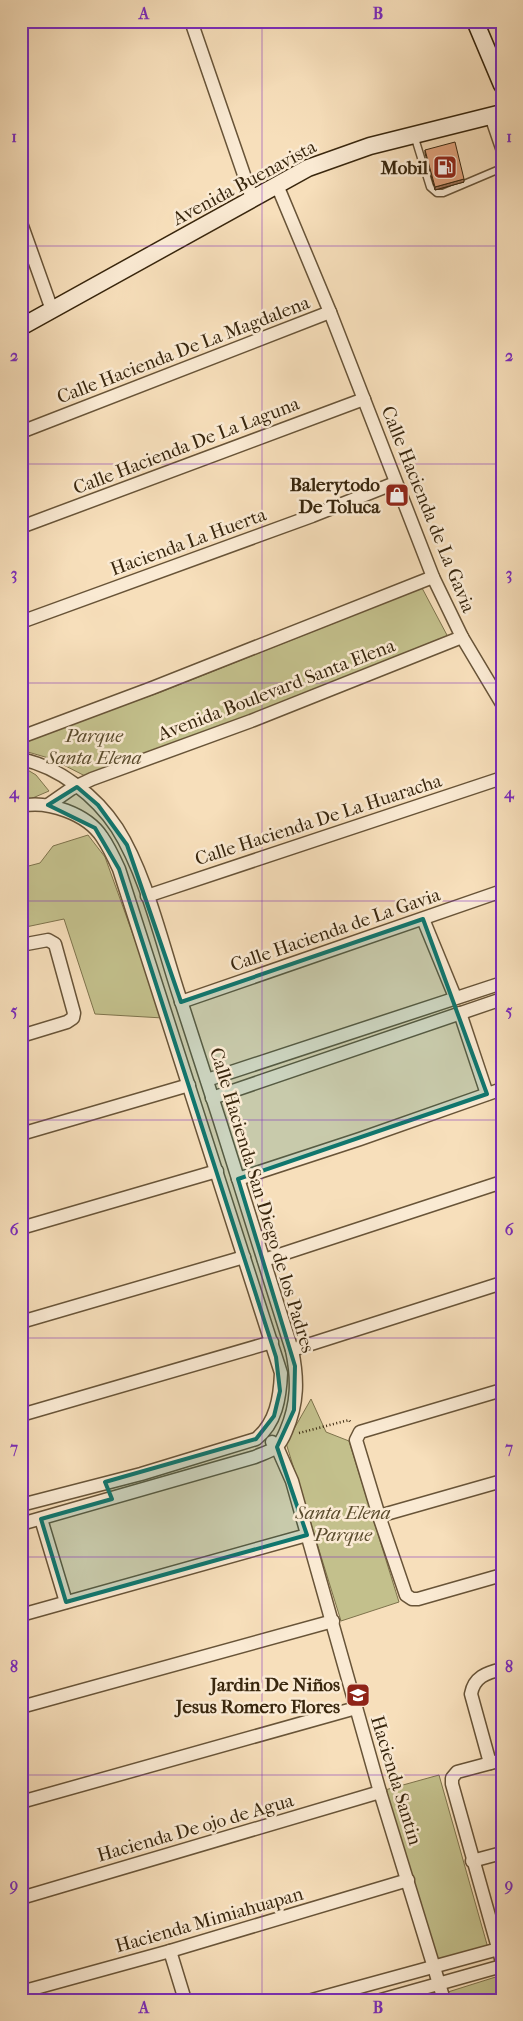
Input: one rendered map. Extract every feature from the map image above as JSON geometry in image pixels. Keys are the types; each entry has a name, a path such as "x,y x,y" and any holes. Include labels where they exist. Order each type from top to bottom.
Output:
{"main road":[{"path":"475,21 502,86"},
{"name":"Avenida Buenavista","path":"21,327 252,198 335,156 496,114"}],"street":[{"path":"191,21 252,198"},
{"path":"496,114 502,148"},
{"name":"Calle Hacienda de La Gavia","path":"277,185 330,312 395,484 433,577 462,637 502,704"},
{"path":"21,223 52,310"},
{"name":"Calle Hacienda De La Magdalena","path":"21,432 330,312"},
{"name":"Calle Hacienda De La Laguna","path":"21,527 364,399"},
{"name":"Hacienda La Huerta","path":"21,622 302,520 395,484"},
{"path":"21,737 161,685 433,577"},
{"name":"Avenida Boulevard Santa Elena","path":"48,805 77,787 462,637"},
{"name":"Calle Hacienda San Diego de los Padres","path":"21,759 58,773 77,787 98,805 116,827 127,845 146,896 207,1080 292,1350 297,1381 297,1396 280,1442"},
{"name":"Calle Hacienda De La Huaracha","path":"146,896 502,778"},
{"path":"21,806 34,803 48,805"},
{"name":"Calle Hacienda San Diego de los Padres","path":"48,805 88,822 102,836 119,869 281,1373 280,1391 274,1416 263,1433"},
{"name":"Calle Hacienda de La Gavia","path":"181,1002 502,891"},
{"path":"423,919 455,997"},
{"path":"21,945 48,940 55,944 74,1013 73,1018 67,1022 21,1036"},
{"path":"150,965 166,958"},
{"path":"207,1080 502,983"},
{"path":"212,1098 502,999"},
{"path":"460,1013 487,1094"},
{"path":"374,1025 380,1040"},
{"path":"21,1134 189,1085"},
{"path":"238,1179 360,1140 502,1089"},
{"path":"21,1228 217,1170"},
{"path":"264,1260 502,1182"},
{"path":"235,1228 251,1222"},
{"path":"21,1322 244,1257"},
{"path":"292,1350 502,1283"},
{"path":"21,1415 272,1342"},
{"path":"502,1390 360,1432 356,1440 406,1595 412,1599 418,1599 502,1575"},
{"path":"21,1505 247,1444 263,1433"},
{"name":"Hacienda Santin","path":"263,1433 280,1442 333,1621 380,1792 444,2000"},
{"path":"21,1524 255,1457 280,1442"},
{"path":"379,1516 502,1481"},
{"path":"105,1482 112,1499"},
{"path":"41,1519 66,1602"},
{"path":"21,1615 307,1535"},
{"path":"21,1707 333,1621"},
{"path":"312,2000 433,1966 500,1953 472,1861 453,1790 452,1778 456,1772 496,1762 471,1694 476,1681 487,1673 502,1669"},
{"path":"21,1802 356,1708"},
{"name":"Hacienda De ojo de Agua","path":"21,1898 380,1792"},
{"path":"472,1861 502,1853"},
{"name":"Hacienda Mimiahuapan","path":"21,1992 170,1951 408,1880"},
{"path":"170,1951 185,2000"},
{"path":"381,2000 502,1966"}],"lane":[{"path":"414,134 430,187 437,193 443,194 502,168"}],"path":[{"path":"280,1442 349,1420 360,1432"}],"highlighted area":[{"path":"77,787 98,805 127,845 181,1002 423,919 487,1094 238,1179 295,1366 294,1410 277,1447 307,1535 66,1602 41,1519 112,1499 105,1482 256,1439 274,1416 280,1391 276,1357 119,869 95,828 48,805"}],"green space":[{"name":"Parque Santa Elena","path":"422,588 448,637 89,778 52,759 21,750 21,741 161,692"},
{"path":"21,766 36,775 49,791 21,803"},
{"path":"88,835 105,857 163,1018 95,1014 64,919 21,928 21,868 40,863 53,846"},
{"name":"Santa Elena Parque","path":"311,1399 326,1432 349,1441 399,1602 341,1621 286,1443"},
{"path":"439,1775 488,1948 436,1962 385,1790"},
{"path":"502,1975 502,2000 450,2000 448,1992"}],"building":[{"name":"Mobil","path":"455,142 464,179 435,187 425,150"}],"place":[{"name":"Mobil","path":"445,167"},
{"name":"Balerytodo De Toluca","path":"397,495"},
{"name":"Jardin De Niños Jesus Romero Flores","path":"358,1695"}]}
